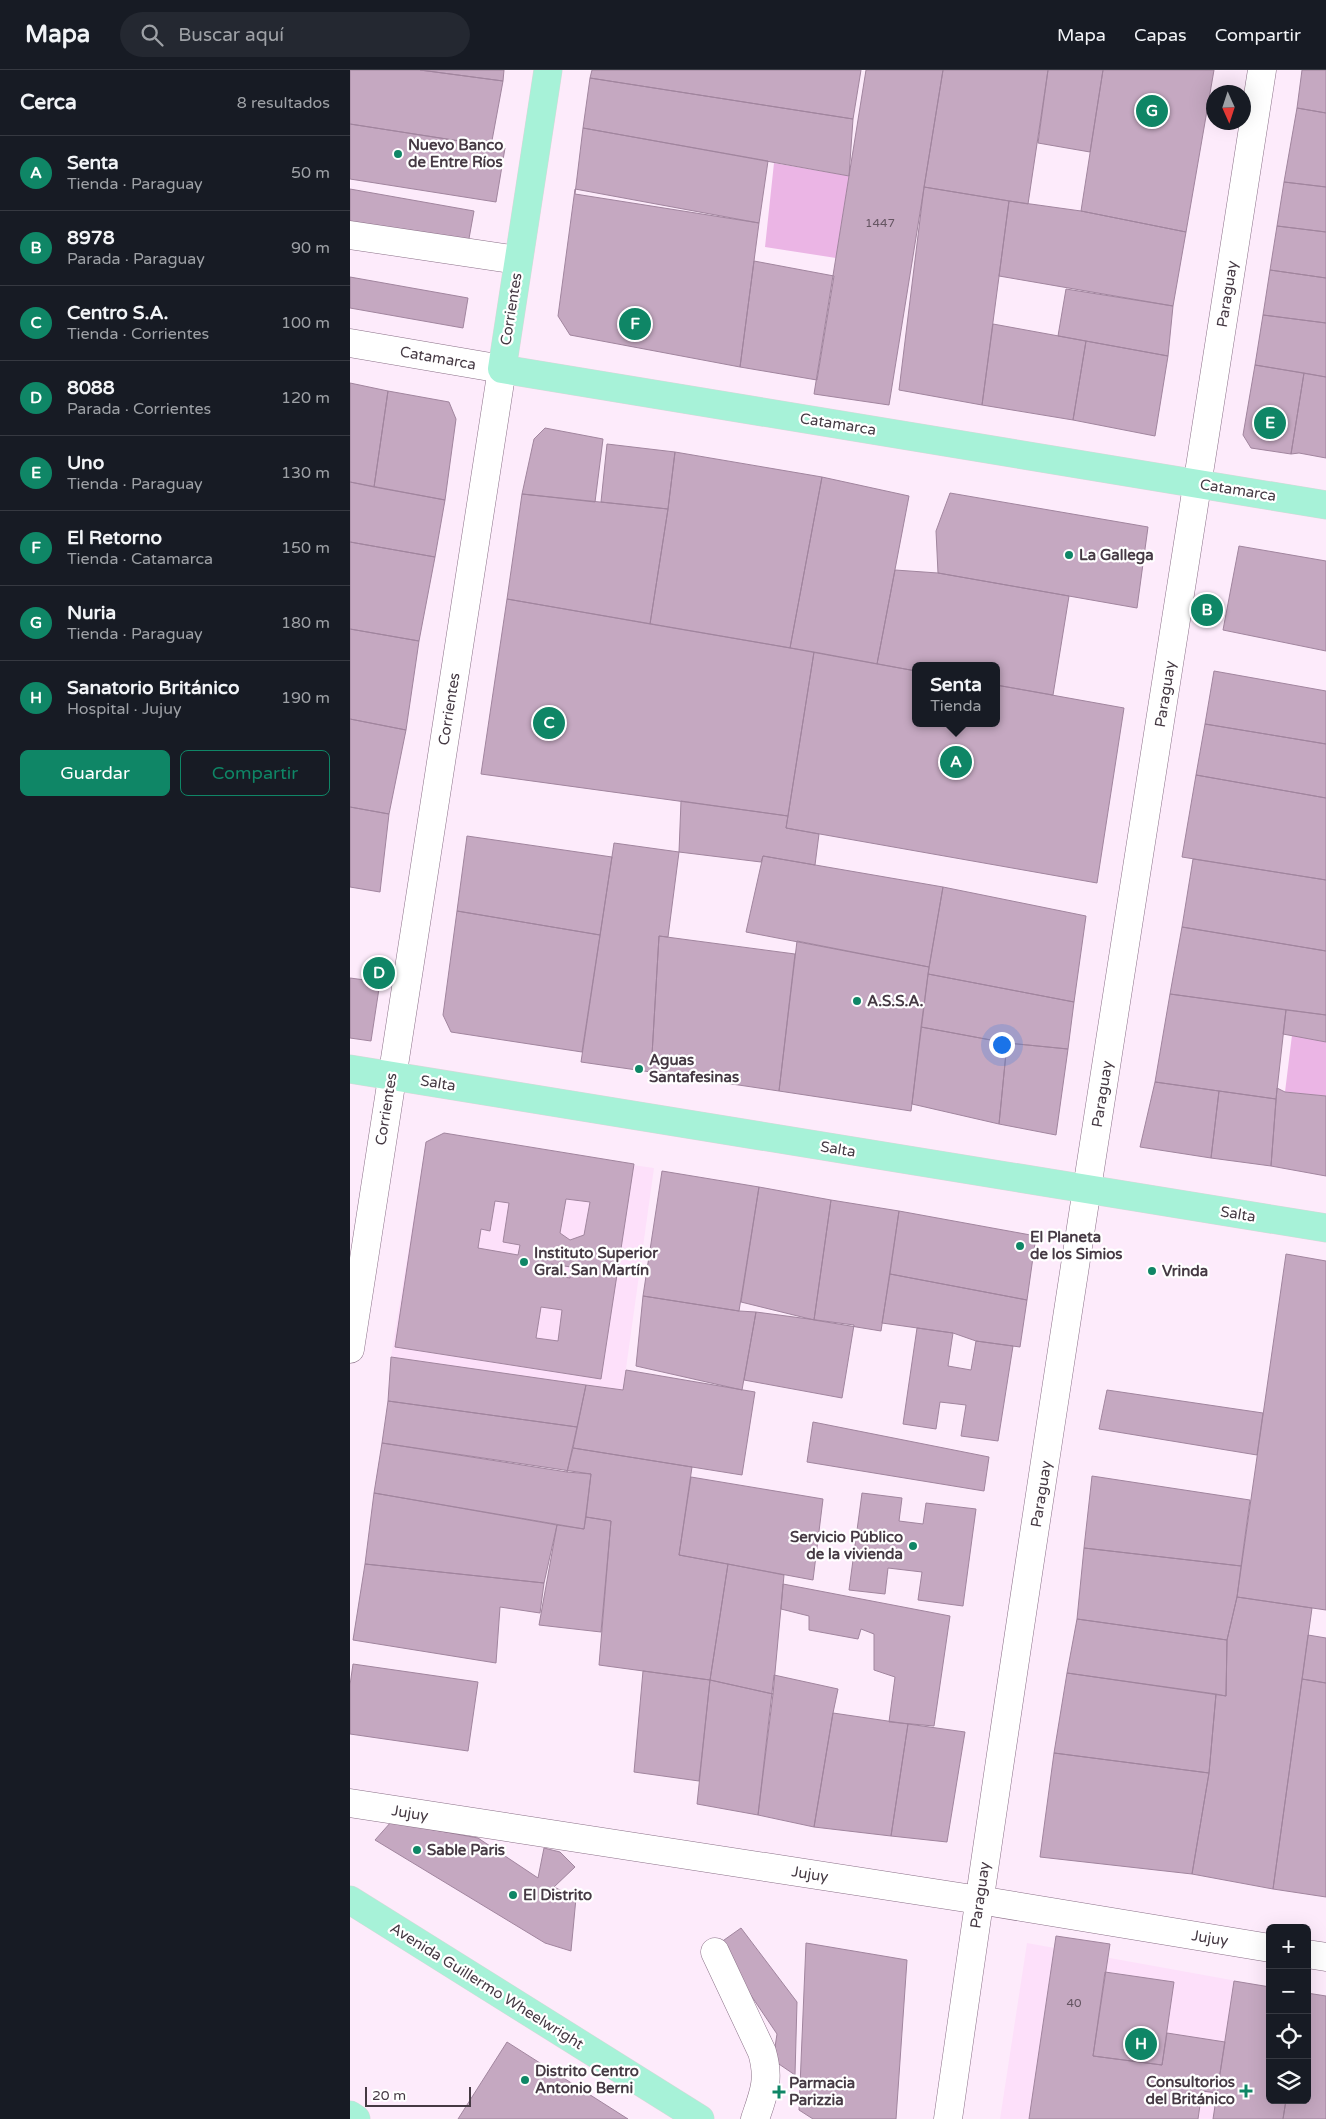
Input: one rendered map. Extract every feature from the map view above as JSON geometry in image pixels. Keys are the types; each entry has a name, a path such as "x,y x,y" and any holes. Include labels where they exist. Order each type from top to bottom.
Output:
{"main road":[{"name":"Corrientes","path":"502,369 548,70"},
{"name":"Catamarca","path":"502,369 1326,505"},
{"name":"Salta","path":"350,1069 1326,1228"},
{"name":"Avenida Guillermo Wheelwright","path":"350,1900 700,2119"},
{"path":"350,2115 356,2119"}],"street":[{"name":"Paraguay","path":"948,2119 979,1900 1087,1189 1262,70"},
{"path":"350,235 518,260"},
{"name":"Catamarca","path":"350,342 502,369"},
{"name":"Corrientes","path":"350,1349 502,369"},
{"name":"Jujuy","path":"350,1803 979,1900 1266,1947"},
{"path":"715,1952 762,2052 767,2067 767,2085 755,2119"},
{"path":"1311,1955 1326,1957"}],"shaded area":[{"path":"774,163 849,176 836,258 765,247"},
{"path":"1292,1035 1326,1042 1326,1096 1285,1092"},
{"name":"Instituto Superior Gral. San Martín","path":"436,1137 654,1168 623,1390 391,1357 426,1142"},
{"path":"1027,1943 1266,1986 1266,2104 1273,2104 1283,2119 1000,2119"}],"building":[{"path":"350,70 420,70 503,81 491,146 350,124"},
{"path":"420,70 504,70 503,81"},
{"path":"592,70 861,70 853,119 590,78"},
{"path":"866,70 943,70 889,405 814,394"},
{"path":"943,70 1048,70 1028,204 924,187"},
{"path":"1048,70 1103,70 1090,152 1038,143"},
{"path":"1103,70 1214,70 1211,85 1206,85 1206,116 1186,232 1081,211"},
{"path":"1302,70 1326,70 1326,113 1297,108"},
{"path":"590,78 853,119 849,176 583,128"},
{"path":"1297,108 1326,113 1326,187 1284,182"},
{"path":"350,124 505,148 496,202 350,179"},
{"path":"583,128 768,161 759,223 575,194"},
{"path":"1284,182 1326,187 1326,232 1277,226"},
{"path":"924,187 1009,201 982,405 899,390"},
{"path":"350,189 474,211 468,244 350,224"},
{"path":"575,189 759,223 740,367 570,335 558,316"},
{"path":"1009,201 1081,211 1186,232 1173,306 999,276"},
{"path":"1277,226 1326,232 1326,278 1270,270"},
{"path":"754,261 834,276 817,380 740,367"},
{"path":"1270,270 1326,278 1326,323 1263,315"},
{"path":"350,277 468,298 463,328 350,308"},
{"path":"1066,289 1173,306 1168,356 1058,336"},
{"path":"1263,315 1326,323 1326,377 1255,365"},
{"path":"993,324 1086,341 1073,420 982,405"},
{"path":"1086,341 1168,356 1155,436 1073,420"},
{"path":"1255,365 1304,373 1291,454 1251,448 1243,435"},
{"path":"1304,373 1326,377 1326,458 1299,453 1291,454"},
{"path":"350,383 388,391 374,487 350,482"},
{"path":"388,391 449,402 456,419 445,500 374,487"},
{"path":"545,428 603,439 595,502 522,494 534,439"},
{"path":"607,444 675,452 668,509 601,502"},
{"path":"675,452 822,477 790,648 650,624"},
{"path":"822,477 909,496 877,664 790,648"},
{"path":"350,482 445,500 435,557 350,542"},
{"path":"950,493 1148,527 1137,608 938,573 936,531"},
{"path":"522,494 668,509 650,624 507,599"},
{"path":"350,542 435,557 419,641 350,629"},
{"path":"1239,546 1326,561 1326,651 1223,630"},
{"path":"895,570 938,573 1069,596 1053,695 1000,686 1000,662 912,662 912,670 877,664"},
{"path":"507,599 814,652 788,816 481,774"},
{"path":"350,629 419,641 406,730 350,719"},
{"path":"814,652 912,670 912,727 1000,727 1000,686 1124,708 1097,883 786,828"},
{"path":"1214,671 1326,691 1326,744 1205,724"},
{"path":"350,719 406,730 389,814 350,807"},
{"path":"1205,724 1326,744 1326,798 1196,775"},
{"path":"1196,775 1326,798 1326,880 1182,857"},
{"path":"681,801 788,816 786,828 819,834 815,865 763,856 761,862 679,852"},
{"path":"350,807 389,814 380,892 350,887"},
{"path":"467,836 612,857 600,935 457,911"},
{"path":"614,843 679,852 668,937 659,936 651,1072 581,1062"},
{"path":"763,856 943,887 929,967 746,932"},
{"path":"1193,859 1326,880 1326,951 1182,927"},
{"path":"943,887 1086,916 1074,1002 928,974"},
{"path":"457,911 600,935 582,1052 451,1032 443,1015"},
{"path":"1182,927 1326,951 1326,1015 1170,994"},
{"path":"659,936 795,954 779,1091 651,1072"},
{"name":"A.S.S.A.","path":"797,941 929,967 911,1111 779,1091"},
{"path":"928,974 1074,1002 1068,1049 1007,1043 921,1027"},
{"path":"350,978 380,982 371,1041 350,1038"},
{"path":"1170,994 1286,1010 1276,1099 1155,1082"},
{"path":"1286,1010 1326,1015 1326,1042 1283,1034"},
{"path":"921,1027 1007,1043 999,1124 912,1104"},
{"path":"1007,1043 1068,1049 1056,1135 999,1124"},
{"path":"1155,1082 1219,1091 1211,1158 1140,1147"},
{"path":"1277,1088 1285,1092 1326,1096 1326,1176 1271,1166"},
{"path":"1219,1091 1276,1099 1271,1166 1211,1158"},
{"name":"Instituto Superior Gral. San Martín","path":"444,1133 634,1164 601,1379 395,1347 426,1142","holes":["566,1199 590,1202 584,1235 570,1240 560,1233","495,1201 509,1203 503,1242 520,1245 518,1255 478,1248 481,1229 490,1231","551,1264 571,1267 570,1278 550,1275","541,1307 562,1310 558,1341 536,1338"]},
{"path":"662,1171 759,1187 739,1311 643,1296"},
{"path":"759,1187 831,1200 814,1320 741,1302"},
{"path":"831,1200 899,1211 881,1331 814,1320"},
{"path":"899,1211 1036,1236 1027,1300 890,1274"},
{"path":"1286,1254 1326,1261 1326,1610 1237,1597"},
{"path":"890,1274 1027,1300 1020,1347 976,1341 953,1333 882,1323"},
{"path":"643,1296 756,1312 742,1390 636,1366"},
{"path":"756,1312 854,1325 842,1398 744,1380"},
{"path":"917,1328 953,1333 948,1366 971,1370 976,1341 1013,1346 998,1441 961,1436 966,1405 940,1402 936,1429 903,1424"},
{"path":"391,1357 586,1385 577,1427 388,1401"},
{"path":"626,1370 755,1392 742,1475 573,1448 586,1385 623,1390"},
{"path":"1107,1390 1263,1413 1257,1455 1099,1429"},
{"path":"388,1401 577,1427 567,1472 382,1443"},
{"path":"813,1422 989,1457 984,1491 807,1462"},
{"path":"382,1443 591,1474 584,1529 374,1493"},
{"path":"573,1448 692,1467 679,1555 728,1564 710,1680 599,1665 611,1521 586,1517 591,1474 567,1472"},
{"path":"1092,1476 1250,1500 1241,1566 1084,1548"},
{"path":"691,1477 823,1499 813,1580 679,1555"},
{"path":"374,1493 557,1525 544,1583 365,1564"},
{"name":"Servicio Público de la vivienda","path":"862,1493 902,1498 899,1521 923,1524 926,1503 976,1509 963,1606 918,1600 922,1572 888,1568 885,1594 849,1590"},
{"path":"586,1517 611,1521 601,1632 539,1625 557,1525 584,1529"},
{"path":"1084,1548 1241,1566 1237,1597 1227,1640 1077,1619"},
{"path":"365,1564 544,1583 540,1613 500,1607 496,1663 353,1640"},
{"path":"728,1564 784,1575 773,1694 710,1680"},
{"path":"783,1584 950,1616 934,1726 889,1722 895,1677 874,1670 874,1634 861,1629 858,1639 809,1630 809,1616 781,1609"},
{"path":"1237,1597 1312,1608 1273,1889 1192,1874 1209,1773 1216,1694 1226,1696 1227,1640"},
{"path":"1077,1619 1227,1640 1226,1696 1067,1673"},
{"path":"1308,1635 1326,1638 1326,1683 1302,1679"},
{"path":"353,1664 478,1682 468,1751 350,1734 350,1685"},
{"path":"643,1671 710,1680 699,1781 634,1772"},
{"path":"1067,1673 1216,1694 1209,1773 1054,1753"},
{"path":"774,1675 838,1689 814,1827 758,1815"},
{"path":"1302,1679 1326,1683 1326,1897 1273,1889"},
{"path":"710,1680 773,1694 758,1815 697,1804"},
{"path":"833,1713 908,1724 891,1836 814,1827"},
{"path":"908,1724 965,1732 947,1842 891,1836"},
{"path":"1054,1753 1209,1773 1192,1874 1040,1857"},
{"path":"391,1822 478,1838 538,1878 544,1848 560,1852 575,1867 554,1887 576,1898 571,1951 545,1943 375,1840"},
{"path":"741,1928 797,2002 795,2075 773,2060 777,2034 717,1945"},
{"path":"1056,1936 1110,1944 1093,2056 1162,2065 1167,2033 1225,2042 1217,2093 1202,2091 1198,2119 1029,2119"},
{"path":"806,1943 907,1960 896,2119 813,2119 799,2110"},
{"path":"1105,1972 1174,1982 1162,2065 1093,2056"},
{"path":"1234,1981 1266,1986 1266,2104 1285,2104 1283,2119 1213,2119"},
{"path":"1311,1994 1326,1996 1326,2119 1283,2119 1285,2104 1311,2104"},
{"name":"Distrito Centro Antonio Berni","path":"507,2042 628,2119 458,2119"}],"place":[{"name":"Nuria","path":"1152,111"},
{"name":"Nuevo Banco de Entre Ríos","path":"398,154"},
{"name":"El Retorno","path":"635,324"},
{"name":"Uno","path":"1270,423"},
{"name":"La Gallega","path":"1069,555"},
{"name":"8978","path":"1207,610"},
{"name":"Centro S.A.","path":"549,723"},
{"name":"Senta","path":"956,762"},
{"name":"8088","path":"379,973"},
{"name":"A.S.S.A.","path":"857,1001"},
{"name":"Aguas Santafesinas","path":"639,1069"},
{"name":"El Planeta de los Simios","path":"1020,1246"},
{"name":"Instituto Superior Gral. San Martín","path":"524,1262"},
{"name":"Vrinda","path":"1152,1271"},
{"name":"Servicio Público de la vivienda","path":"913,1546"},
{"name":"Sable Paris","path":"417,1850"},
{"name":"El Distrito","path":"513,1895"},
{"name":"Sanatorio Británico","path":"1141,2044"},
{"name":"Distrito Centro Antonio Berni","path":"525,2080"},
{"name":"Consultorios del Británico","path":"1246,2091"},
{"name":"Parmacia Parizzia","path":"779,2092"}]}
